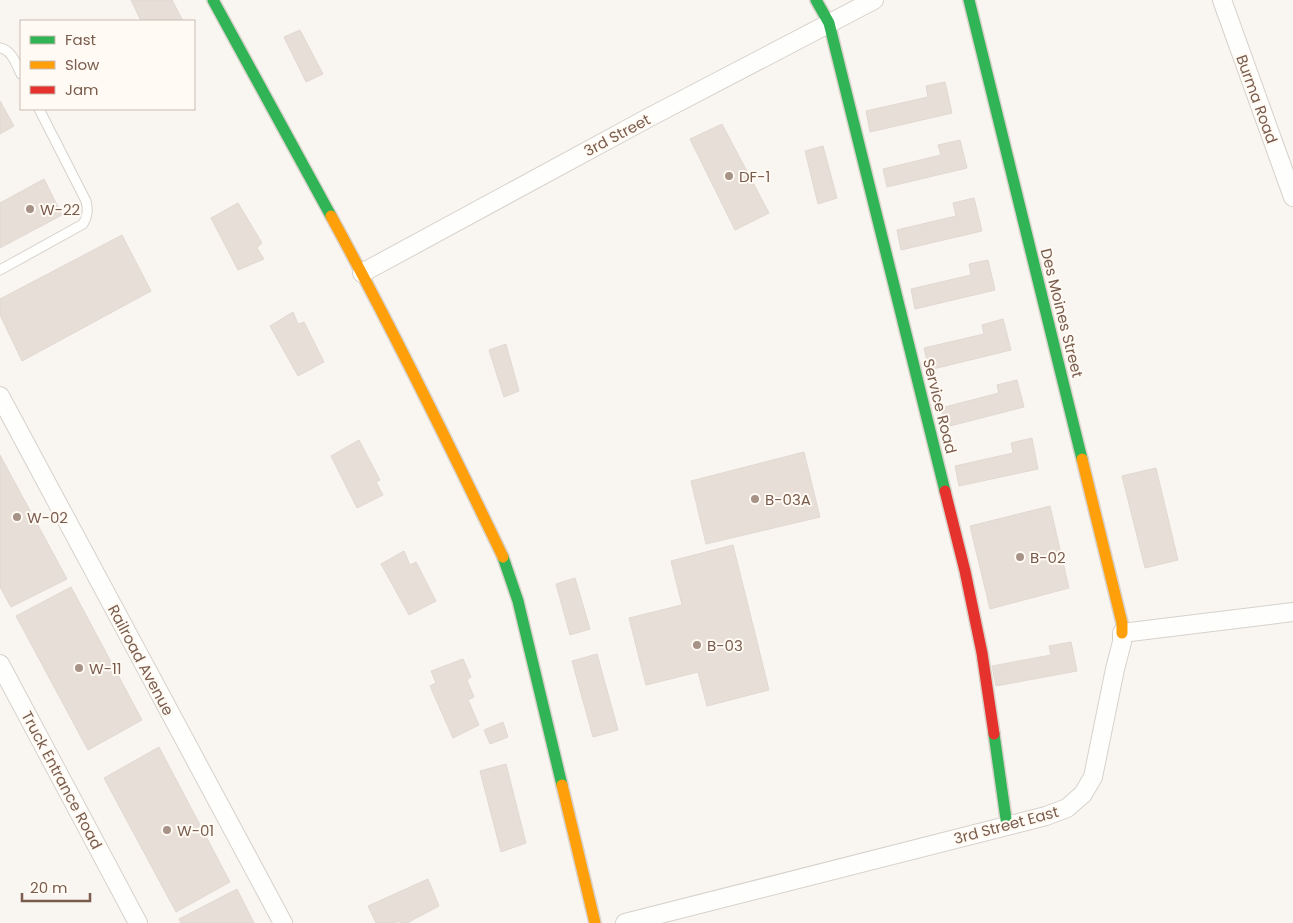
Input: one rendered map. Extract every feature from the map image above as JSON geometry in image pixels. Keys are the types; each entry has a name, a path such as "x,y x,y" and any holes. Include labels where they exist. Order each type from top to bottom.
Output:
{"street":[{"path":"213,0 362,273 436,418 504,559 518,602 595,923"},
{"name":"Service Road","path":"816,0 828,23 965,570 982,653 1007,826"},
{"name":"3rd Street","path":"362,273 648,118 874,0"},
{"name":"Des Moines Street","path":"969,0 1122,623 1122,633"},
{"name":"Burma Road","path":"1222,0 1293,197"},
{"name":"Railroad Avenue","path":"0,396 283,923"},
{"path":"1122,633 1293,612"},
{"name":"3rd Street East","path":"625,923 1046,816 1067,808 1083,794 1094,777 1122,642 1122,633"},
{"name":"Truck Entrance Road","path":"0,664 138,923"}],"lane":[{"path":"0,48 4,48 10,53 20,72"},
{"path":"0,270 83,224 87,218 88,209 86,201 40,110"}],"building":[{"path":"131,0 172,0 182,20 141,20"},
{"path":"300,30 323,74 306,82 284,37"},
{"path":"945,82 952,113 870,132 866,111 928,97 926,86"},
{"path":"0,101 14,126 0,134"},
{"name":"DF-1","path":"722,124 769,213 735,230 690,139"},
{"path":"960,140 967,168 887,187 883,169 941,155 938,145"},
{"path":"823,146 837,198 818,204 805,151"},
{"name":"W-22","path":"44,179 62,215 0,248 0,203"},
{"path":"974,198 982,231 901,250 897,230 956,216 953,203"},
{"path":"238,203 262,243 257,248 264,259 238,270 211,218"},
{"path":"122,235 151,291 22,361 0,315 0,299"},
{"path":"988,260 995,290 915,309 911,289 971,275 969,264"},
{"path":"293,312 298,324 304,322 324,362 298,376 270,326"},
{"path":"1003,319 1011,350 929,370 924,348 984,334 982,325"},
{"path":"506,344 519,391 504,397 489,350"},
{"path":"1017,380 1024,407 946,427 941,408 999,393 997,385"},
{"path":"1032,438 1038,469 959,486 955,466 1013,453 1011,443"},
{"path":"359,440 380,480 376,482 383,495 357,508 331,456"},
{"name":"B-03A","path":"804,452 820,517 706,544 691,481"},
{"name":"W-02","path":"0,455 67,579 11,607 0,587"},
{"path":"1156,468 1178,560 1145,568 1122,476"},
{"name":"B-02","path":"1050,506 1069,588 990,609 970,526"},
{"name":"B-03","path":"733,545 769,690 707,706 698,672 646,685 629,618 682,605 671,561"},
{"path":"404,551 410,565 416,562 436,601 409,615 381,564"},
{"path":"575,578 590,629 570,635 556,584"},
{"name":"W-11","path":"71,587 142,720 88,750 16,616"},
{"path":"1071,642 1077,671 996,686 992,666 1051,655 1049,646"},
{"path":"597,654 618,730 593,737 572,661"},
{"path":"463,659 471,677 467,680 474,697 468,700 479,725 453,738 430,686 436,683 431,671"},
{"path":"503,722 508,737 490,744 484,730"},
{"name":"W-01","path":"159,747 230,882 176,912 104,778"},
{"path":"506,764 526,843 501,852 480,771"},
{"path":"428,879 439,906 407,923 400,923 399,921 395,923 376,923 368,906"},
{"path":"237,889 254,923 181,923 179,919"}],"traffic: fast":[{"path":"213,0 331,216"},
{"path":"816,0 829,23 945,491"},
{"path":"969,0 1082,459"},
{"path":"503,557 518,601 562,785"},
{"path":"994,734 1007,826"}],"traffic: slow":[{"path":"331,216 419,385 503,557"},
{"path":"1082,459 1122,623 1122,633"},
{"path":"562,785 595,923"}],"traffic: jam":[{"path":"945,491 965,571 982,653 994,734"}],"place":[{"name":"DF-1","path":"729,176"},
{"name":"W-22","path":"30,209"},
{"name":"B-03A","path":"755,499"},
{"name":"W-02","path":"17,517"},
{"name":"B-02","path":"1020,557"},
{"name":"B-03","path":"697,645"},
{"name":"W-11","path":"79,668"},
{"name":"W-01","path":"167,830"}]}
